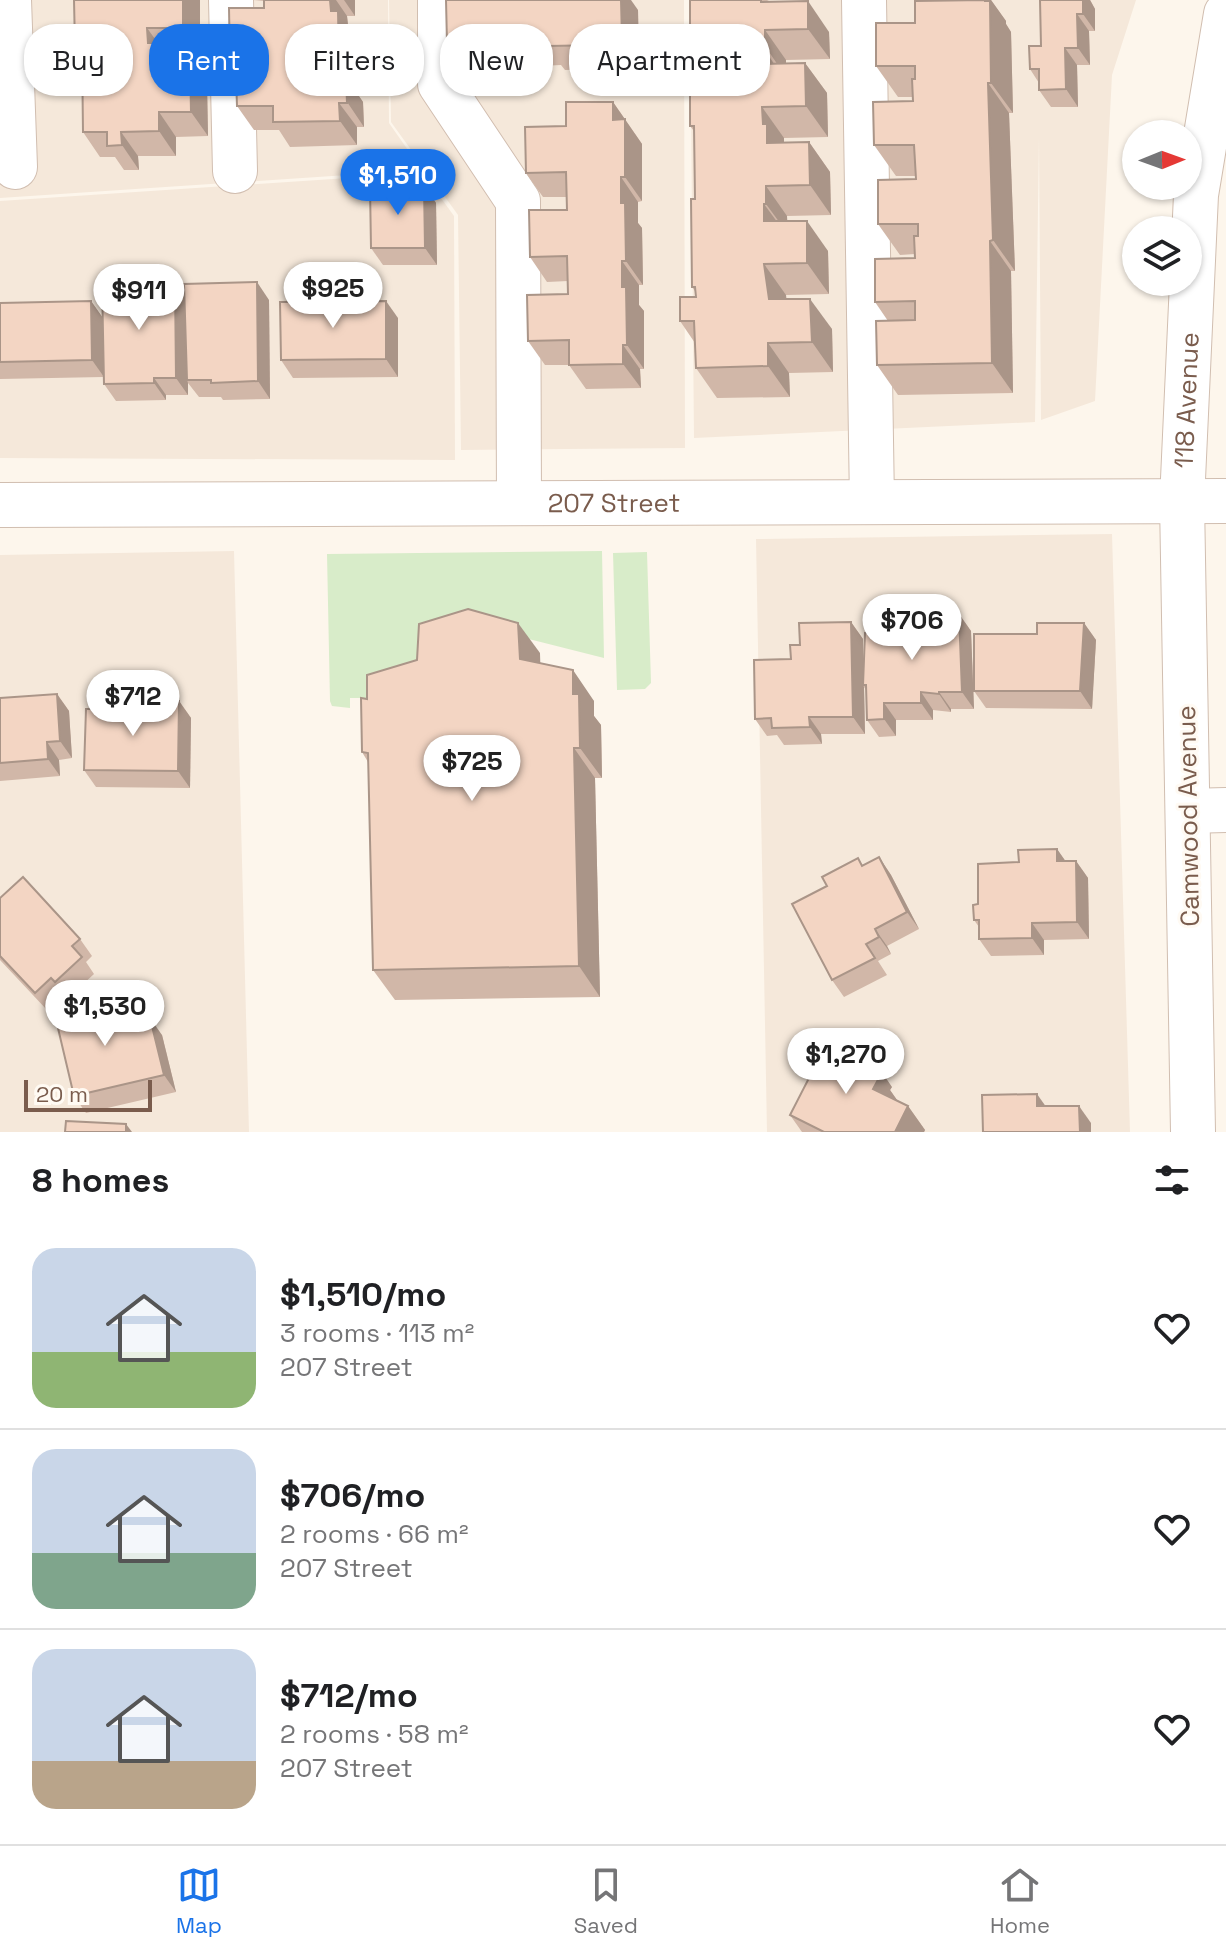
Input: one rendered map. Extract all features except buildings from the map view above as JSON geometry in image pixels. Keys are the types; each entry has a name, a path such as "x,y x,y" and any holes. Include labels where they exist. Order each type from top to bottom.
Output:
{"street":[{"path":"9,0 15,167"},
{"path":"231,0 235,171"},
{"path":"440,0 440,84 518,201 519,502"},
{"path":"864,0 872,502"},
{"name":"118 Avenue","path":"1182,501 1196,195 1220,91 1226,14"},
{"name":"Camwood Avenue","path":"1182,501 1207,811 1193,1132"},
{"name":"207 Street","path":"0,505 1226,501"}],"shaded area":[{"path":"0,0 388,0 388,24 285,24 285,96 389,96 389,123 422,170 0,198"},
{"path":"389,0 684,0 684,24 569,24 569,96 684,96 685,448 461,450 458,215 391,122 391,96 424,96 424,24 389,24"},
{"path":"690,0 1136,0 1112,75 1095,401 1041,420 1039,137 1035,422 694,438 691,96 770,96 770,24 690,24"},
{"path":"423,173 454,216 455,460 0,458 0,201"},
{"path":"1112,534 1130,1132 767,1132 756,539"},
{"path":"234,551 249,1132 0,1132 0,555"}],"green space":[{"path":"602,551 604,658 489,629 429,683 377,698 350,698 350,708 332,706 327,554"},
{"path":"647,552 651,683 645,689 617,690 613,553"}]}
